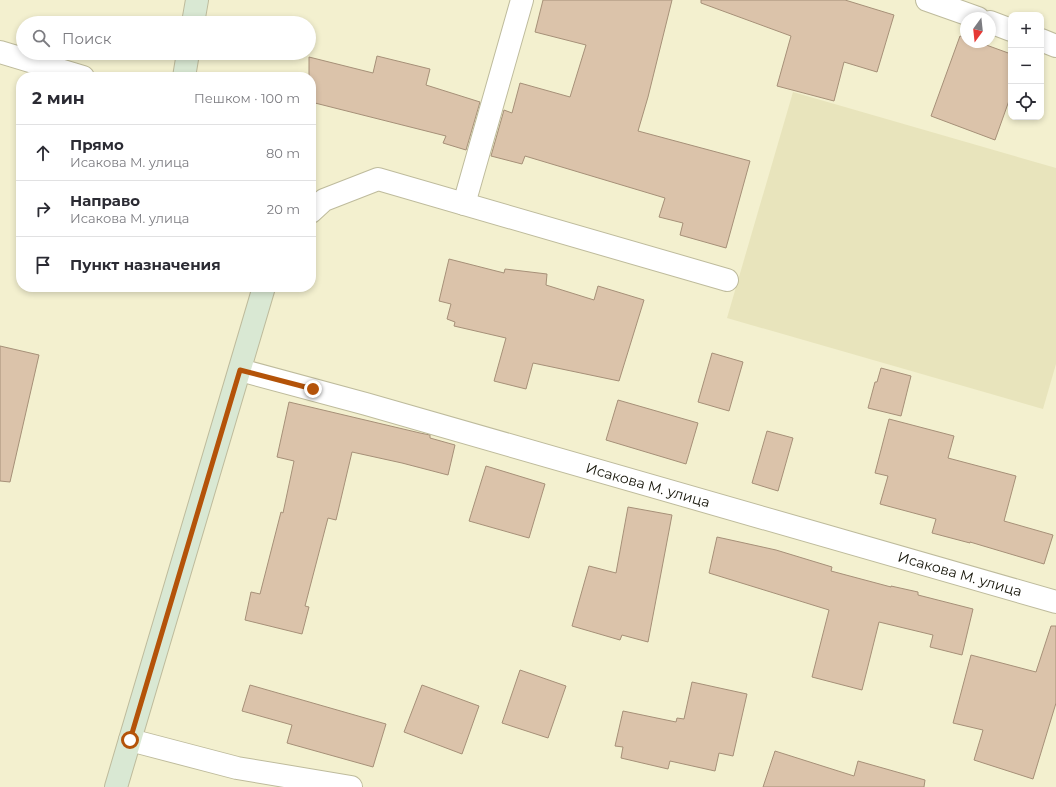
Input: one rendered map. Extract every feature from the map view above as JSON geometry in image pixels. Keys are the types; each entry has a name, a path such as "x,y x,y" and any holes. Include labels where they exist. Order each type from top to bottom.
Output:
{"street":[{"path":"194,16 197,0"},
{"path":"464,204 522,0"},
{"path":"927,0 961,12"},
{"path":"996,24 1008,29"},
{"path":"1044,41 1056,46"},
{"path":"0,52 16,57"},
{"path":"27,60 66,72"},
{"path":"185,72 187,60"},
{"path":"316,207 324,200 378,179 726,280"},
{"path":"116,787 263,292"},
{"name":"Исакова М. улица","path":"240,370 366,404 1056,602"},
{"path":"130,740 237,768 351,787"}],"shaded area":[{"path":"793,92 1056,168 1056,364 1043,409 727,318"}],"building":[{"path":"543,0 672,0 638,131 750,161 726,248 680,235 683,223 659,217 665,198 525,156 522,164 491,156 504,110 512,113 520,83 570,97 586,45 535,32"},
{"path":"701,0 845,0 894,15 877,72 844,62 834,101 777,86 791,36 701,3"},
{"path":"960,36 960,48 994,48 1008,53 1008,103 995,140 931,116"},
{"path":"377,56 430,69 426,85 480,102 466,150 443,143 446,136 316,103 316,72 309,72 309,60 316,60 316,59 373,73"},
{"path":"449,259 504,273 505,269 547,274 546,285 594,300 598,286 644,300 619,381 533,363 526,389 494,381 506,338 454,326 455,322 447,319 451,304 439,301"},
{"path":"0,346 39,355 10,482 0,481"},
{"path":"712,353 743,362 729,411 698,402"},
{"path":"881,368 911,376 901,416 868,408 875,382 877,382"},
{"path":"618,400 698,423 686,464 606,440"},
{"path":"289,402 430,435 430,438 455,445 448,475 352,452 336,520 328,518 305,606 309,607 302,634 245,620 251,592 260,594 281,512 283,513 294,461 277,457"},
{"path":"889,419 954,436 948,458 1016,476 1004,521 1053,535 1044,564 970,542 932,533 936,519 880,504 888,476 875,473"},
{"path":"767,431 793,438 778,491 752,483"},
{"path":"486,466 545,484 529,538 469,521"},
{"path":"628,507 672,515 648,642 622,635 620,640 572,626 589,566 616,573"},
{"path":"717,537 776,550 832,567 831,571 891,587 918,592 918,595 973,609 962,655 930,647 933,635 879,622 862,690 812,677 829,610 709,573"},
{"path":"1051,626 1056,626 1056,703 1033,779 974,760 983,730 953,723 971,655 1036,672"},
{"path":"520,670 566,686 548,738 502,723"},
{"path":"692,682 747,694 733,756 719,753 715,771 670,761 668,769 621,758 623,747 615,746 623,711 676,722 677,718 684,719"},
{"path":"250,685 386,724 373,767 287,743 292,725 242,711"},
{"path":"422,685 479,706 462,754 404,732"},
{"path":"775,751 854,776 858,761 925,780 924,787 763,787"}],"route":[{"path":"130,740 240,370 313,389"}]}
